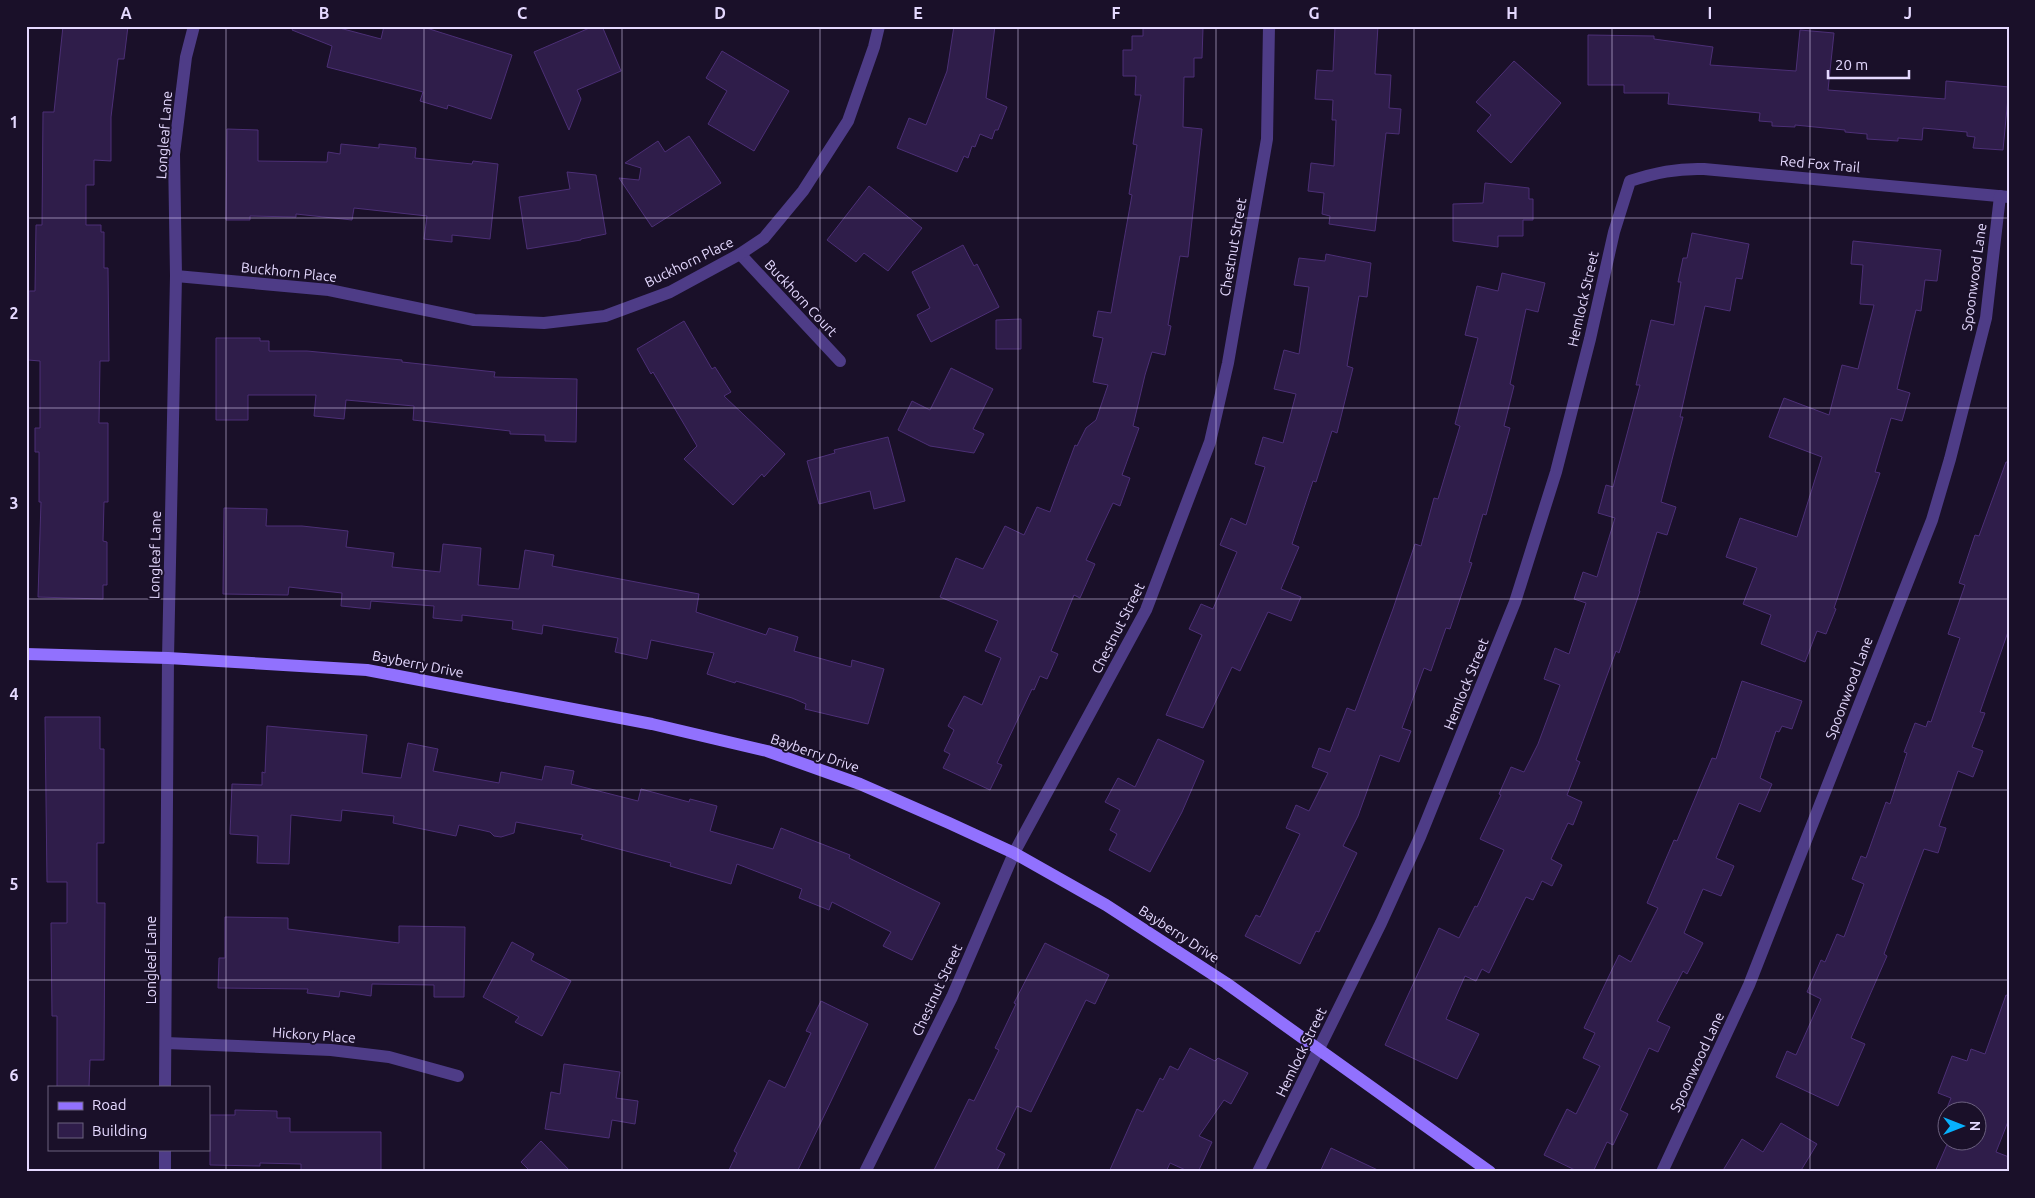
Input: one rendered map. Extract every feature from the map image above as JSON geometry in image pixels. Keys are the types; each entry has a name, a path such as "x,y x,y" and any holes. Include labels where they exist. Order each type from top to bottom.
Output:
{"street":[{"name":"Longleaf Lane","path":"166,1086 168,658 176,276 174,154 186,58 194,26"},
{"name":"Buckhorn Place","path":"176,276 329,290 474,320 544,323 605,316 670,292 740,254 764,238 803,191 848,121 874,47 879,26"},
{"name":"Chestnut Street","path":"865,1172 952,997 1014,853 1146,610 1210,442 1228,363 1267,139 1269,26"},
{"name":"Red Fox Trail","path":"1630,181 1663,171 1684,168 2004,196"},
{"name":"Hemlock Street","path":"1258,1172 1381,923 1420,838 1515,602 1559,463 1614,232 1630,181"},
{"name":"Spoonwood Lane","path":"1662,1172 1749,985 1932,520 1950,459 1986,318 2004,196"},
{"name":"Buckhorn Court","path":"740,254 840,361"},
{"name":"Bayberry Drive","path":"26,654 168,658 367,670 652,724 767,751 860,784 1014,853 1106,905 1226,983 1490,1172"},
{"name":"Hickory Place","path":"166,1043 332,1050 389,1057 458,1076"},
{"path":"165,1150 165,1172"}],"building":[{"path":"63,26 128,26 124,59 118,59 111,117 111,161 94,160 94,185 86,185 86,225 101,225 101,232 104,232 104,268 108,268 109,361 100,361 99,423 108,423 108,502 104,502 103,541 107,542 107,585 103,585 103,599 38,597 41,502 39,502 39,452 35,452 35,428 40,428 40,361 28,360 29,291 35,291 36,225 42,225 43,112 54,112"},
{"path":"294,26 332,26 381,39 384,26 420,26 512,55 491,119 448,105 447,109 420,101 423,92 327,67 332,46 292,30"},
{"path":"594,26 602,26 621,71 577,90 581,99 569,130 534,52"},
{"path":"954,26 995,26 986,98 1007,107 998,130 995,130 992,139 980,134 975,147 972,146 968,158 964,156 957,172 897,148 909,118 926,125 947,71"},
{"path":"1143,26 1203,28 1202,58 1194,58 1194,77 1184,77 1183,127 1202,129 1188,257 1180,256 1168,325 1171,326 1165,355 1152,352 1145,375 1133,426 1139,428 1122,475 1130,478 1120,506 1113,503 1086,560 1095,564 1080,598 1074,595 1051,651 1058,654 1047,679 1040,676 1034,690 1032,689 997,763 1002,765 990,790 943,768 950,754 944,751 954,730 948,726 964,696 982,705 1001,658 985,651 998,621 940,597 956,558 983,569 1005,526 1024,535 1037,507 1050,512 1075,445 1077,446 1086,428 1096,420 1108,385 1093,382 1103,338 1093,336 1098,311 1111,313 1132,195 1129,194 1137,145 1133,144 1141,95 1135,95 1136,76 1123,76 1123,50 1132,50 1132,36 1143,36"},
{"path":"1335,26 1378,26 1375,74 1391,75 1389,108 1401,109 1399,134 1386,133 1375,231 1329,224 1330,216 1322,214 1324,193 1308,191 1311,163 1334,166 1336,120 1332,120 1333,100 1315,99 1317,70 1333,71"},
{"path":"1800,30 1834,33 1828,90 1945,99 1946,81 2009,87 2003,150 1973,148 1975,137 1967,136 1967,132 1923,128 1922,140 1898,138 1898,141 1867,139 1867,134 1845,132 1845,130 1795,125 1795,127 1772,126 1772,122 1759,121 1760,113 1668,104 1669,93 1624,93 1624,85 1588,85 1588,35 1654,36 1654,39 1713,47 1710,65 1796,71"},
{"path":"722,51 789,91 754,151 708,124 727,91 706,78"},
{"path":"1514,61 1561,103 1511,163 1477,131 1491,115 1476,102"},
{"path":"227,129 258,130 258,161 327,162 328,152 340,154 341,144 379,148 379,144 416,148 415,158 472,164 473,161 498,164 490,239 452,235 452,242 424,239 427,216 354,208 352,220 296,214 296,217 250,216 250,220 226,220"},
{"path":"689,136 721,183 652,227 619,178 639,180 641,168 625,163 658,141 665,152"},
{"path":"567,172 596,175 606,234 527,249 519,197 570,189"},
{"path":"1485,183 1529,188 1529,199 1533,199 1533,220 1523,220 1523,236 1498,236 1498,247 1453,241 1453,204 1483,203"},
{"path":"869,186 922,228 888,271 864,253 856,262 827,240"},
{"path":"1692,233 1749,244 1742,279 1736,278 1730,311 1705,306 1680,417 1683,417 1661,502 1676,507 1667,535 1657,532 1619,653 1616,651 1576,760 1580,762 1567,795 1582,802 1573,825 1568,823 1551,859 1562,865 1552,886 1542,881 1533,900 1526,897 1489,973 1482,969 1476,981 1465,976 1446,1019 1479,1034 1457,1079 1385,1045 1439,928 1459,938 1475,906 1477,907 1504,850 1480,839 1501,795 1499,794 1511,767 1524,772 1538,744 1560,685 1544,679 1555,648 1569,654 1586,603 1574,599 1583,572 1597,577 1615,518 1598,513 1606,485 1613,487 1640,385 1636,385 1651,320 1674,325 1681,282 1678,282 1683,258 1687,258"},
{"path":"1853,241 1941,250 1937,281 1925,280 1921,311 1916,310 1897,389 1910,393 1902,421 1891,418 1875,472 1880,473 1834,608 1836,609 1826,634 1817,631 1805,662 1761,644 1771,615 1743,604 1757,568 1726,557 1740,518 1797,537 1822,457 1769,437 1784,398 1829,415 1842,365 1858,369 1874,305 1860,304 1863,265 1851,264"},
{"path":"963,245 974,266 977,264 999,307 931,342 917,315 930,308 912,272"},
{"path":"1326,254 1371,263 1367,297 1359,296 1347,366 1353,368 1337,433 1332,431 1316,482 1313,481 1292,544 1299,547 1281,589 1301,597 1291,621 1268,612 1240,671 1232,667 1203,728 1166,715 1202,635 1189,629 1201,604 1213,609 1237,552 1220,545 1231,518 1246,525 1265,467 1255,464 1263,437 1283,443 1296,394 1274,389 1284,350 1299,354 1309,287 1294,285 1299,258 1325,261"},
{"path":"1502,273 1545,283 1538,312 1526,309 1510,384 1514,386 1504,426 1510,428 1486,515 1483,514 1469,562 1472,563 1450,629 1446,628 1431,671 1424,668 1402,728 1411,731 1399,762 1380,755 1358,816 1343,846 1357,853 1319,932 1316,931 1300,964 1245,936 1256,915 1260,917 1300,834 1286,828 1296,805 1309,811 1328,773 1312,767 1319,748 1330,752 1347,708 1355,711 1415,544 1421,546 1434,498 1438,499 1460,426 1455,424 1478,338 1465,335 1477,286 1498,291"},
{"path":"1021,319 1021,349 996,349 996,320"},
{"path":"684,321 712,369 715,367 731,392 724,396 785,454 764,477 762,474 733,505 684,459 697,446 653,372 651,374 637,349"},
{"path":"216,338 260,338 260,341 269,341 269,351 307,351 402,360 402,362 495,372 494,377 577,379 576,442 545,441 545,435 510,434 510,431 413,420 414,406 346,400 344,419 314,416 316,395 248,395 248,420 216,420"},
{"path":"951,368 993,389 973,429 984,434 974,453 930,446 898,430 912,401 930,410"},
{"path":"888,437 905,501 874,509 870,491 819,504 807,461 835,453 834,450"},
{"path":"2006,462 2009,462 2009,629 1980,712 1985,713 1972,747 1983,751 1973,777 1958,771 1939,826 1946,828 1938,853 1924,849 1884,954 1887,956 1851,1038 1865,1044 1838,1106 1776,1077 1787,1051 1796,1055 1821,999 1807,992 1821,960 1825,962 1837,934 1844,937 1864,884 1852,879 1861,856 1866,858 1886,802 1890,804 1907,753 1904,752 1915,723 1926,727 1928,721 1931,722 1960,638 1948,634 1965,585 1959,583 1975,535 1979,536"},
{"path":"224,508 267,509 266,526 302,526 348,531 346,547 394,553 392,567 440,572 443,544 481,548 478,585 519,589 525,550 554,555 552,566 699,594 696,612 766,635 769,628 798,637 794,651 851,667 852,660 884,669 868,724 805,709 806,704 792,698 707,674 714,653 651,640 647,659 615,652 618,638 543,625 542,634 512,629 513,621 462,615 462,621 433,618 434,606 371,601 370,609 341,606 342,593 289,587 288,595 223,594"},
{"path":"1742,681 1802,701 1792,729 1782,726 1779,732 1776,731 1760,778 1772,784 1760,812 1739,803 1716,858 1734,866 1721,896 1703,889 1684,933 1703,943 1687,974 1683,971 1657,1021 1670,1027 1658,1052 1649,1048 1620,1110 1628,1114 1613,1145 1607,1142 1593,1172 1579,1172 1544,1155 1567,1109 1576,1114 1600,1066 1583,1058 1595,1033 1584,1028 1619,955 1631,962 1658,908 1647,903 1674,840 1677,841 1712,758 1716,759"},
{"path":"45,717 100,717 100,749 104,749 104,843 97,843 97,903 105,903 104,1060 90,1060 89,1086 57,1086 57,1016 52,1016 51,923 67,923 67,882 47,882"},
{"path":"267,726 367,735 362,773 401,778 408,743 438,749 433,771 499,783 501,772 542,780 545,766 574,771 571,784 638,801 641,789 689,802 690,799 717,806 710,831 773,849 781,828 850,855 849,858 940,903 912,960 883,946 891,932 832,902 829,910 799,898 802,889 737,864 731,884 670,866 671,863 581,839 583,835 516,822 514,833 501,837 494,836 490,832 459,825 456,836 393,823 394,816 342,810 341,821 291,815 289,864 257,863 258,836 230,834 232,784 262,785 262,772 265,773"},
{"path":"1158,739 1204,761 1182,812 1150,872 1109,850 1117,834 1110,830 1120,810 1105,802 1118,778 1135,787"},
{"path":"225,917 288,918 288,929 399,943 399,926 465,927 464,997 434,997 434,985 372,984 371,996 340,991 339,997 307,993 308,989 218,988 219,958 225,958"},
{"path":"512,942 534,954 531,960 571,981 542,1036 515,1022 519,1017 483,997"},
{"path":"1045,943 1109,975 1095,1004 1086,1000 1031,1112 1017,1106 996,1149 1005,1154 996,1172 933,1172 969,1099 974,1101 999,1050 995,1048 1016,1004 1014,1003"},
{"path":"2006,995 2009,996 2009,1119 1996,1152 2009,1157 2009,1172 1935,1172 1945,1150 1988,1150 1988,1100 1950,1100 1951,1098 1938,1093 1952,1056 1967,1061 1971,1049 1985,1054"},
{"path":"821,1001 868,1024 797,1172 728,1172 737,1153 734,1151 769,1080 785,1088 811,1033 806,1031"},
{"path":"1190,1048 1215,1061 1218,1058 1248,1073 1231,1104 1224,1100 1199,1136 1212,1142 1198,1172 1190,1172 1170,1163 1166,1172 1109,1172 1137,1109 1143,1112 1160,1078 1163,1080 1170,1066 1178,1070"},
{"path":"564,1064 620,1072 616,1098 638,1101 635,1124 612,1120 609,1138 545,1129 551,1092 560,1094"},
{"path":"235,1110 277,1111 277,1118 290,1118 290,1132 381,1132 381,1172 301,1172 301,1164 260,1163 260,1166 210,1165 210,1115 235,1115"},
{"path":"1781,1123 1817,1144 1800,1172 1722,1172 1742,1139 1763,1152"},
{"path":"541,1141 571,1172 531,1172 521,1162"},
{"path":"1331,1148 1382,1172 1320,1172"}]}
